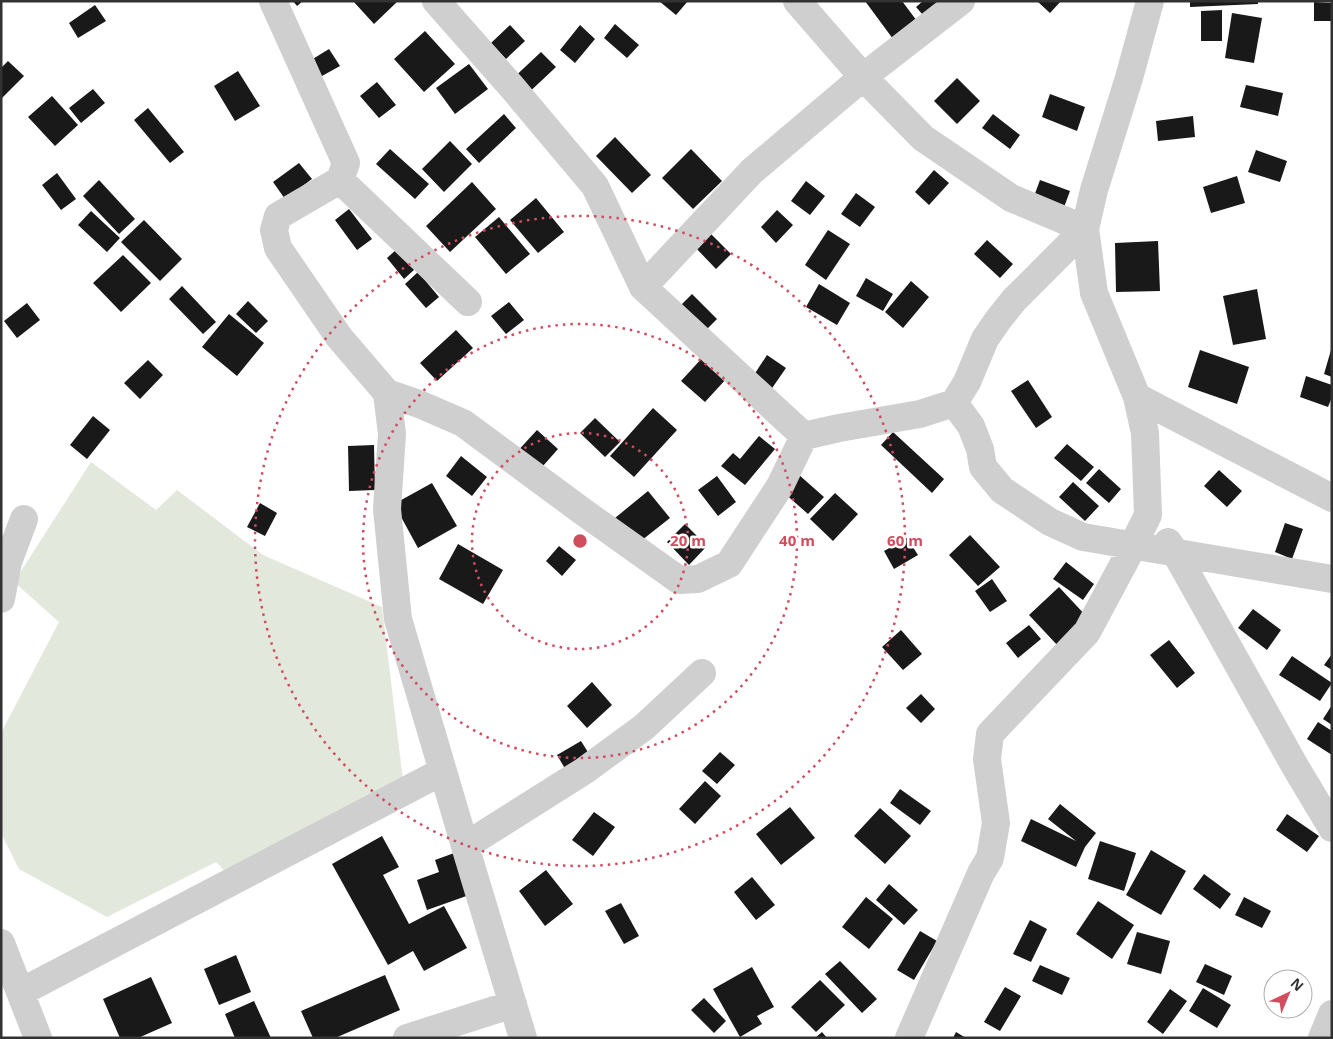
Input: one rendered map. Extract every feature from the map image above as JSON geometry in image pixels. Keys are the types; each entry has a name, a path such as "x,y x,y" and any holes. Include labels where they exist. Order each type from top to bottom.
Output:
{"street":[{"path":"273,1 346,163 340,180 278,216 274,230 278,248 339,337 387,393 463,422 582,511 679,580 698,579 729,564 780,486 804,436"},
{"path":"436,1 512,86 595,186 643,287 804,436"},
{"path":"797,1 863,77 924,138 1011,198 1085,229"},
{"path":"643,287 752,171 863,77 961,1"},
{"path":"909,1038 981,873 990,858 996,823 987,759 990,734 1087,632 1148,515 1145,433 1137,398 1094,293 1085,229 1094,190 1129,78 1150,1"},
{"path":"340,180 468,302"},
{"path":"804,436 920,414 954,403 967,382 985,339 998,320 1014,300 1085,229"},
{"path":"387,393 392,434 387,509 398,619 464,846 523,1038"},
{"path":"1137,398 1332,498"},
{"path":"954,403 971,426 980,449 983,467 1002,490 1050,522 1083,537 1332,579"},
{"path":"1148,515 1175,552 1296,768 1332,828"},
{"path":"1,599 8,562 24,519"},
{"path":"464,846 584,771 644,728 702,673"},
{"path":"21,992 443,771"},
{"path":"1,943 38,1038"},
{"path":"407,1038 512,1004"},
{"path":"1322,1038 1332,1014"}],"shaded area":[{"path":"91,462 156,510 177,490 263,555 382,607 406,805 243,890 216,862 107,917 19,869 1,833 1,733 59,622 14,582"}],"building":[{"path":"293,1 303,1 297,6"},
{"path":"353,1 398,1 374,24"},
{"path":"659,1 688,1 676,15"},
{"path":"865,1 902,1 920,25 896,43"},
{"path":"923,1 954,1 929,22 916,7"},
{"path":"1037,1 1061,1 1050,13"},
{"path":"1190,1 1258,1 1258,4 1190,7"},
{"path":"1314,2 1332,3 1332,21 1314,21"},
{"path":"95,5 106,21 78,38 69,23"},
{"path":"1222,10 1222,41 1201,41 1201,11"},
{"path":"1232,13 1262,18 1254,63 1225,58"},
{"path":"615,24 639,45 627,58 604,38"},
{"path":"510,25 525,41 506,59 491,43"},
{"path":"580,25 595,39 575,63 560,50"},
{"path":"425,31 455,64 424,92 394,59"},
{"path":"329,49 340,66 313,81 303,65"},
{"path":"541,52 556,67 523,98 508,83"},
{"path":"8,61 24,76 1,99 1,68"},
{"path":"469,64 488,89 455,114 436,88"},
{"path":"238,71 260,106 235,121 214,86"},
{"path":"957,78 980,101 957,124 934,101"},
{"path":"377,82 396,105 379,118 360,96"},
{"path":"1246,85 1283,93 1278,116 1240,107"},
{"path":"93,89 105,103 81,123 69,108"},
{"path":"1050,94 1085,107 1077,131 1042,117"},
{"path":"52,96 78,125 55,146 28,117"},
{"path":"148,108 184,152 170,163 134,120"},
{"path":"504,114 516,128 479,163 466,149"},
{"path":"993,114 1020,135 1010,149 982,128"},
{"path":"1193,116 1195,137 1158,141 1156,121"},
{"path":"615,137 651,175 632,193 596,156"},
{"path":"450,141 472,164 444,192 422,169"},
{"path":"390,149 429,184 415,199 376,164"},
{"path":"691,149 722,181 693,209 662,178"},
{"path":"1256,150 1287,161 1280,182 1248,172"},
{"path":"299,163 312,179 285,199 273,182"},
{"path":"934,170 949,183 929,205 915,192"},
{"path":"57,173 76,199 61,210 42,185"},
{"path":"1237,176 1245,203 1211,213 1203,187"},
{"path":"99,180 135,219 119,234 83,196"},
{"path":"1040,180 1070,191 1063,210 1033,199"},
{"path":"806,181 825,196 810,215 791,201"},
{"path":"472,182 496,209 450,252 426,226"},
{"path":"856,193 875,207 860,227 841,214"},
{"path":"536,198 564,232 538,253 510,220"},
{"path":"349,209 372,239 357,250 335,220"},
{"path":"777,210 793,225 776,243 761,227"},
{"path":"91,211 120,238 107,252 78,225"},
{"path":"499,217 530,254 506,274 475,237"},
{"path":"144,220 182,259 160,281 121,242"},
{"path":"828,230 850,244 826,280 805,265"},
{"path":"708,231 731,254 716,269 694,246"},
{"path":"987,240 1013,264 1000,278 974,254"},
{"path":"1158,241 1160,291 1116,292 1115,243"},
{"path":"397,249 415,269 404,279 387,258"},
{"path":"123,255 151,283 121,312 93,283"},
{"path":"418,272 439,297 426,308 405,284"},
{"path":"866,278 893,294 883,311 856,296"},
{"path":"911,281 929,297 903,328 885,312"},
{"path":"819,284 850,303 837,325 806,307"},
{"path":"182,286 216,322 203,334 169,299"},
{"path":"1257,289 1266,339 1233,345 1223,296"},
{"path":"692,294 717,319 704,332 679,307"},
{"path":"248,301 268,321 256,333 236,314"},
{"path":"509,302 524,320 506,334 491,316"},
{"path":"27,303 40,320 17,338 4,321"},
{"path":"229,314 264,343 237,376 202,347"},
{"path":"456,330 473,348 437,381 420,363"},
{"path":"1200,350 1249,367 1237,404 1188,387"},
{"path":"1332,350 1332,377 1324,374"},
{"path":"767,355 786,368 768,394 750,381"},
{"path":"703,357 727,378 705,402 681,381"},
{"path":"148,360 163,375 140,399 124,383"},
{"path":"1306,376 1332,385 1332,397 1328,407 1300,397"},
{"path":"1028,380 1052,417 1036,428 1011,391"},
{"path":"653,408 677,430 634,477 610,456"},
{"path":"93,416 110,430 87,459 70,445"},
{"path":"595,418 620,442 605,457 580,433"},
{"path":"537,430 558,449 535,475 514,455"},
{"path":"893,432 944,479 932,493 881,445"},
{"path":"759,436 775,449 745,485 721,466 733,453 740,459"},
{"path":"1067,444 1094,467 1081,481 1054,458"},
{"path":"374,445 375,490 349,491 348,446"},
{"path":"461,456 487,477 472,496 446,476"},
{"path":"1099,469 1121,489 1109,503 1086,483"},
{"path":"1219,470 1242,491 1227,507 1204,486"},
{"path":"798,474 824,497 808,514 783,492"},
{"path":"717,476 736,502 718,516 698,490"},
{"path":"1073,482 1099,506 1085,521 1059,497"},
{"path":"432,483 457,526 418,548 394,504"},
{"path":"648,491 670,518 637,544 615,518"},
{"path":"835,493 858,514 833,541 810,519"},
{"path":"260,503 277,513 265,536 247,527"},
{"path":"1285,523 1303,529 1292,559 1275,552"},
{"path":"685,524 707,546 689,565 667,542"},
{"path":"970,535 1000,567 978,586 949,555"},
{"path":"907,538 918,555 894,569 884,551"},
{"path":"458,544 503,570 483,604 439,579"},
{"path":"559,546 576,560 562,576 546,561"},
{"path":"1066,562 1094,584 1083,600 1053,579"},
{"path":"992,579 1007,601 990,612 975,591"},
{"path":"1059,587 1088,618 1059,647 1029,615"},
{"path":"1253,609 1281,630 1267,650 1238,628"},
{"path":"1029,625 1041,639 1018,658 1006,643"},
{"path":"901,630 922,654 903,670 882,647"},
{"path":"1169,640 1195,673 1177,688 1150,655"},
{"path":"1332,654 1332,670 1324,665"},
{"path":"1292,656 1332,683 1320,701 1279,675"},
{"path":"592,682 612,705 587,728 567,706"},
{"path":"921,694 935,709 921,723 906,708"},
{"path":"1332,705 1332,725 1323,719"},
{"path":"1318,722 1332,731 1332,755 1307,739"},
{"path":"581,741 591,757 567,772 557,755"},
{"path":"720,752 735,765 717,784 702,771"},
{"path":"705,781 721,796 695,824 679,809"},
{"path":"900,789 931,811 920,825 890,803"},
{"path":"1060,804 1096,833 1085,847 1076,867 1021,841 1031,819 1076,841 1048,819"},
{"path":"790,807 815,838 781,865 756,834"},
{"path":"880,808 911,836 885,864 854,836"},
{"path":"594,812 615,827 593,856 572,840"},
{"path":"1287,814 1319,836 1307,852 1276,830"},
{"path":"382,836 399,867 383,875 409,924 444,906 467,948 424,971 413,951 388,965 332,864"},
{"path":"1100,841 1136,853 1124,891 1088,879"},
{"path":"1151,850 1186,871 1161,915 1126,895"},
{"path":"457,852 472,894 427,910 417,880 439,872 435,860"},
{"path":"546,870 573,904 545,926 519,891"},
{"path":"1204,874 1231,894 1220,909 1193,889"},
{"path":"752,877 775,905 756,920 734,892"},
{"path":"889,884 918,910 904,925 876,900"},
{"path":"866,897 893,919 869,949 842,927"},
{"path":"1244,897 1271,911 1262,928 1235,915"},
{"path":"1098,901 1134,925 1112,959 1076,934"},
{"path":"621,903 639,936 624,944 605,911"},
{"path":"1030,920 1047,929 1031,962 1013,954"},
{"path":"920,931 937,941 914,980 897,970"},
{"path":"1137,932 1170,941 1161,974 1127,964"},
{"path":"236,955 251,992 219,1005 204,969"},
{"path":"840,961 877,999 862,1013 825,974"},
{"path":"1205,964 1232,976 1224,995 1196,982"},
{"path":"1040,965 1070,978 1062,995 1032,981"},
{"path":"752,967 774,1007 757,1016 762,1024 740,1037 713,989"},
{"path":"385,975 400,1010 335,1038 313,1038 301,1011"},
{"path":"151,977 172,1023 138,1038 120,1038 103,999"},
{"path":"820,980 845,1005 816,1032 791,1007"},
{"path":"1005,987 1021,996 1000,1031 984,1022"},
{"path":"1203,988 1231,1005 1217,1028 1189,1011"},
{"path":"1170,989 1187,1001 1163,1034 1147,1022"},
{"path":"704,998 726,1021 714,1033 691,1010"},
{"path":"254,1001 271,1038 235,1038 225,1014"},
{"path":"822,1032 827,1038 815,1038"},
{"path":"956,1032 966,1038 953,1038"}]}
